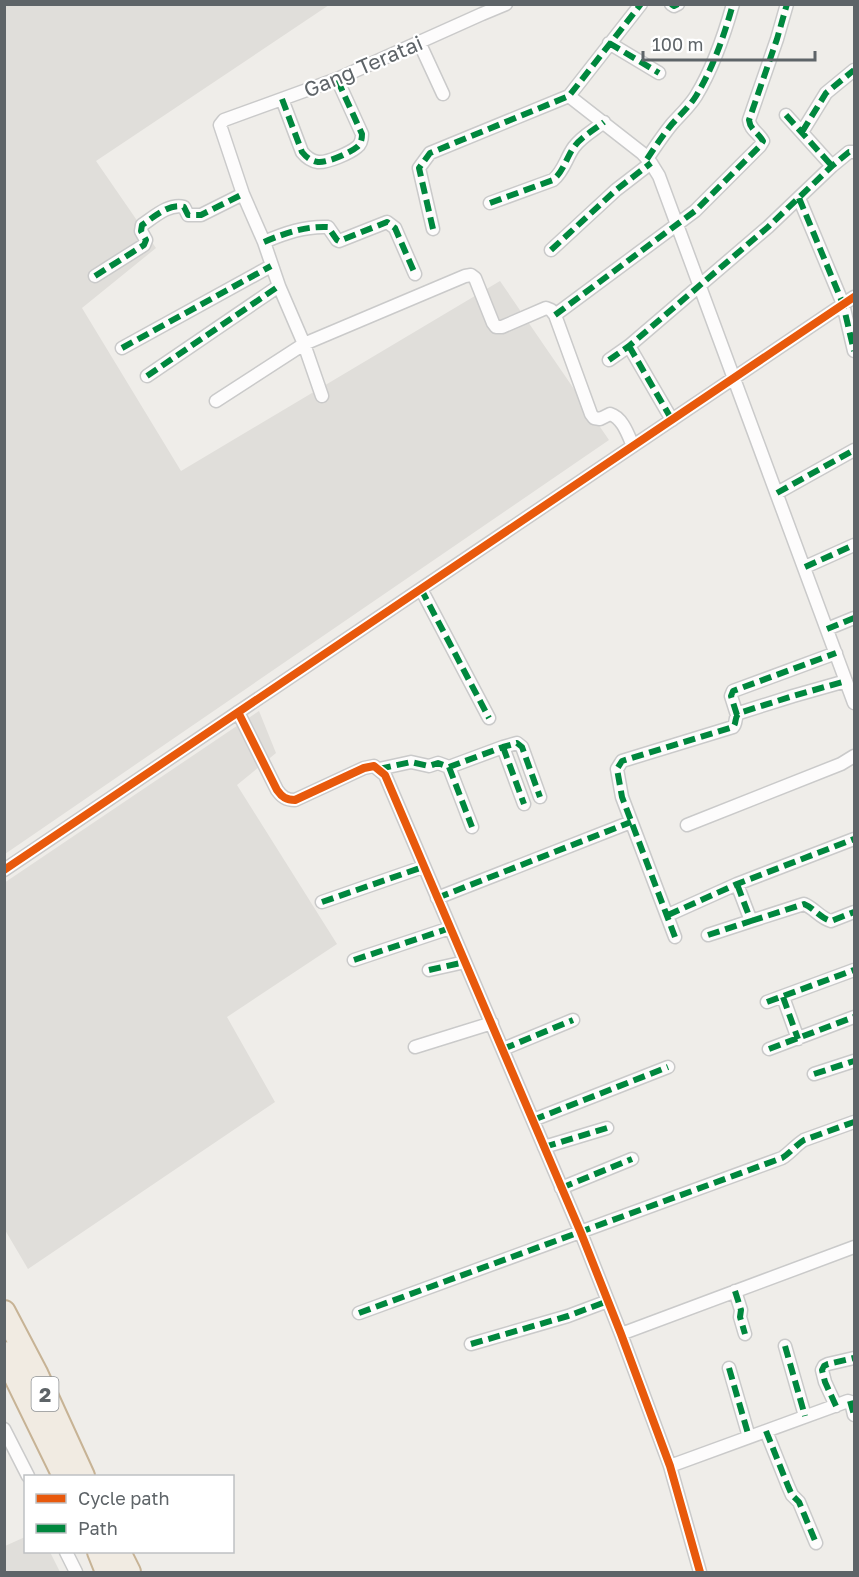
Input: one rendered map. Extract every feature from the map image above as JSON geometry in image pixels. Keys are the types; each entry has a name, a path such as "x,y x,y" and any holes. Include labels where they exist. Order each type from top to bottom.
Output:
{"highway":[{"name":"2","path":"4,1312 36,1373 83,1475"},
{"name":"2","path":"4,1353 64,1475"},
{"path":"100,1553 107,1572"},
{"path":"120,1553 129,1572"}],"street":[{"name":"Gang Teratai","path":"243,194 220,125 224,120 337,79 506,4"},
{"path":"433,229 419,168 430,153 568,96 641,4"},
{"path":"670,4 674,6 678,4"},
{"path":"550,250 649,161 673,123 696,96 723,37 733,4"},
{"path":"555,315 695,211 760,146 763,141 752,129 749,120 787,4"},
{"path":"419,42 443,94"},
{"path":"609,43 659,73"},
{"path":"802,132 826,93 855,70"},
{"path":"282,99 302,153 307,159 329,162 359,146 362,140 362,134 337,79"},
{"path":"568,96 649,161 659,176 855,703"},
{"path":"786,115 832,166"},
{"path":"490,203 554,180 560,174 568,155 576,144 604,123"},
{"path":"609,360 629,346 768,227 832,166 849,152 855,152"},
{"path":"95,276 144,245 146,240 141,231 142,225 155,216 179,206 184,207 188,215 201,215 243,194 304,344 322,396"},
{"path":"799,198 843,304 855,351"},
{"path":"264,242 304,228 324,227 328,227 339,241 387,222 395,228 415,274"},
{"path":"122,348 271,266"},
{"path":"216,401 304,344 471,275 476,278 496,327 502,327 546,308 551,310 555,315 591,414 594,418 610,414 615,416 620,420 633,446"},
{"path":"147,376 279,286"},
{"path":"4,870 855,297"},
{"path":"629,346 672,420"},
{"path":"777,493 855,450"},
{"path":"805,567 855,545"},
{"path":"421,589 489,718"},
{"path":"828,629 855,618"},
{"path":"675,937 622,797 617,769 619,765 622,761 733,727 737,715 731,696 733,691 836,653"},
{"path":"737,715 846,681"},
{"path":"238,712 277,790 288,800 295,800 364,768 374,766 385,775 608,1301 670,1466 700,1572"},
{"path":"379,769 411,762 429,766 438,763 449,767 514,743 520,744 540,796"},
{"path":"503,747 524,804"},
{"path":"687,825 855,756"},
{"path":"449,767 472,827"},
{"path":"437,898 631,822"},
{"path":"668,915 737,884 855,839"},
{"path":"322,902 423,867"},
{"path":"737,884 751,921"},
{"path":"708,935 804,904 821,917 831,921 855,912"},
{"path":"354,960 450,928"},
{"path":"429,969 465,962"},
{"path":"767,1002 855,970"},
{"path":"783,997 798,1039"},
{"path":"770,1049 855,1017"},
{"path":"503,1049 573,1020"},
{"path":"415,1047 492,1023"},
{"path":"814,1074 855,1061"},
{"path":"533,1120 668,1067"},
{"path":"359,1313 782,1158 804,1140 855,1122"},
{"path":"544,1148 607,1128"},
{"path":"561,1188 632,1159"},
{"path":"621,1334 855,1247"},
{"path":"735,1291 745,1334"},
{"path":"471,1344 568,1316 608,1301"},
{"path":"785,1346 805,1416"},
{"path":"836,1406 822,1370 828,1364 855,1358"},
{"path":"729,1368 749,1437"},
{"path":"670,1466 850,1401 855,1415"},
{"path":"4,1429 27,1475"},
{"path":"766,1431 792,1495 799,1502 816,1543"},
{"path":"67,1553 76,1572"}],"shaded area":[{"path":"5,5 329,5 96,161 156,248 82,308 181,471 500,281 609,440 5,854"},
{"path":"259,711 276,753 237,785 337,944 227,1017 275,1102 28,1269 5,1230 4,883"},
{"path":"24,1537 24,1553 50,1553 60,1572 5,1572 5,1546"}],"marked path":[{"path":"433,229 419,168 430,153 569,96 641,4"},
{"path":"671,4 674,6 678,4"},
{"path":"647,159 702,85 718,52 733,4"},
{"path":"555,315 695,211 760,146 763,141 749,120 787,4"},
{"path":"609,43 659,73"},
{"path":"802,132 826,93 854,70"},
{"path":"282,99 302,152 309,158 322,162 344,155 357,147 362,134 337,79"},
{"path":"786,115 832,166"},
{"path":"490,203 553,180 560,173 577,143 604,122"},
{"path":"609,360 629,346 768,227 832,166 849,152 854,152"},
{"path":"551,250 616,190 651,163"},
{"path":"95,276 144,245 146,240 141,231 142,225 162,212 178,206 184,207 188,215 201,215 243,194"},
{"path":"799,198 843,304 854,351"},
{"path":"264,242 295,231 320,227 328,227 339,241 387,222 395,228 415,274"},
{"path":"122,348 271,266"},
{"path":"147,376 279,286"},
{"path":"629,346 672,420"},
{"path":"777,493 854,450"},
{"path":"805,567 854,545"},
{"path":"421,589 489,718"},
{"path":"827,629 854,618"},
{"path":"737,715 731,696 733,691 836,653"},
{"path":"675,937 622,797 617,769 622,761 733,727 739,713 846,681"},
{"path":"379,769 411,762 429,766 438,763 449,767 517,743 522,747 540,797"},
{"path":"503,747 524,804"},
{"path":"449,767 472,827"},
{"path":"437,898 631,822"},
{"path":"668,915 737,884 854,839"},
{"path":"322,902 423,867"},
{"path":"708,935 751,921 737,884"},
{"path":"751,921 804,904 831,921 854,912"},
{"path":"354,960 450,928"},
{"path":"429,970 465,962"},
{"path":"767,1002 854,970"},
{"path":"783,997 798,1039"},
{"path":"769,1049 854,1017"},
{"path":"503,1049 573,1020"},
{"path":"814,1074 854,1061"},
{"path":"533,1120 668,1067"},
{"path":"359,1313 782,1158 804,1140 854,1122"},
{"path":"544,1147 607,1128"},
{"path":"561,1188 632,1159"},
{"path":"735,1291 745,1334"},
{"path":"471,1344 568,1316 608,1301"},
{"path":"785,1346 805,1416"},
{"path":"836,1406 822,1370 828,1364 854,1358"},
{"path":"729,1368 749,1437"},
{"path":"850,1401 854,1415"},
{"path":"766,1431 792,1495 799,1502 816,1543"}],"cycle path":[{"path":"4,870 854,297"},
{"path":"238,712 277,790 287,799 295,800 364,768 374,766 385,775 581,1233 621,1334 670,1466 700,1572"}]}
